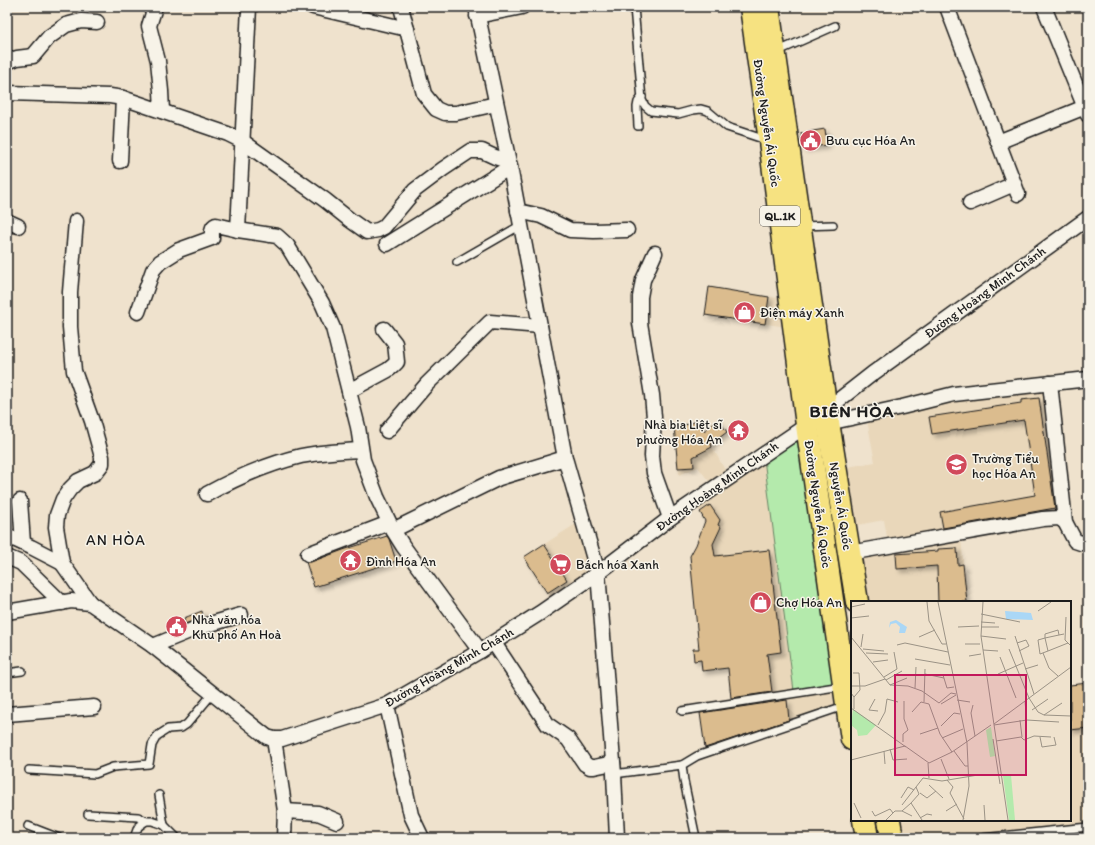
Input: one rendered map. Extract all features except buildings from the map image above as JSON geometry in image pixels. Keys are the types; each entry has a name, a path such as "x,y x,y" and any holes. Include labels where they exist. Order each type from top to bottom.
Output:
{"main road":[{"name":"Đường Nguyễn Ái Quốc","path":"751,7 770,141 820,419"},
{"name":"Đường Nguyễn Ái Quốc","path":"768,7 799,226 820,419 846,696 851,732"},
{"name":"Nguyễn Ái Quốc","path":"820,419 849,552 857,601"},
{"path":"864,821 867,838"},
{"path":"889,821 892,838"}],"street":[{"path":"155,7 149,26 158,60 162,111"},
{"path":"238,230 249,7"},
{"path":"313,7 407,29"},
{"path":"402,7 424,94 436,109 444,113 456,113 496,104"},
{"path":"522,7 477,11 509,164 565,458 598,573 617,838"},
{"path":"947,7 1016,189 970,203"},
{"path":"998,142 1086,111 1044,7"},
{"path":"7,62 17,58 33,56 49,37 66,25 81,21 97,22"},
{"path":"7,93 110,96 123,98 228,134 242,141 367,232 384,227 415,190 470,151 482,151 509,164"},
{"path":"120,161 123,98"},
{"path":"387,244 509,164"},
{"path":"518,211 541,216 570,230 594,232 627,230"},
{"name":"Đường Hoàng Minh Chánh","path":"274,739 282,739 387,705 494,643 598,573 670,518 820,419 879,370 1088,220"},
{"path":"76,221 70,292 70,327 74,371 92,421 102,457 102,464 95,473 78,481 63,499 57,515 56,527 62,563 90,603 153,646 268,737 274,739 285,811 284,838"},
{"path":"138,312 153,270 160,262 179,250 209,240 212,238 213,228 216,225 277,236 287,245 322,303 333,328 358,427 363,460 377,497 391,526 403,546 480,651"},
{"path":"655,253 643,280 640,297 640,323 652,395 654,417 652,456 654,473 670,518"},
{"path":"387,431 427,384 490,322 540,326"},
{"path":"349,391 388,370 397,362 397,354 394,343 384,329"},
{"path":"820,419 902,407 954,394 1088,378"},
{"path":"1050,383 1065,522 1075,541 1082,543 1088,542"},
{"path":"207,494 225,484 273,464 301,456 327,452 361,450"},
{"path":"308,554 391,526 499,478 565,458"},
{"path":"20,500 23,543"},
{"path":"849,552 1043,519 1059,518 1065,522"},
{"path":"7,536 62,563"},
{"path":"7,557 21,563 62,603"},
{"path":"7,612 71,601 90,603"},
{"path":"153,646 197,628 241,614"},
{"path":"494,643 548,725 568,739 585,764 587,766 594,767 613,768"},
{"path":"387,705 411,815 422,838"},
{"path":"7,714 94,707"},
{"path":"285,811 318,812 337,820"}],"lane":[{"path":"634,7 642,100 645,106 651,111 678,114 701,109 708,112 727,128 770,141"},
{"path":"774,53 835,26"},
{"path":"638,126 637,107 642,96"},
{"path":"457,262 521,225"},
{"path":"799,226 833,225"},
{"path":"7,673 22,672"},
{"path":"29,770 96,774 113,767 149,764 152,745 157,736 168,729 181,728 187,724 213,693"},
{"path":"682,711 846,696"},
{"path":"613,768 682,765 697,756 846,696"},
{"path":"682,765 696,838"},
{"path":"159,794 164,825"},
{"path":"88,814 138,817 146,821 152,821 164,825 177,838"},
{"path":"134,838 138,827 146,821"},
{"path":"28,826 59,838"},
{"path":"982,838 1088,827"}],"shaded area":[{"name":"Điện máy Xanh","path":"709,287 784,299 787,327 705,315"},
{"name":"Trường Tiểu học Hóa An","path":"1046,388 1060,514 888,543 884,520 852,526 842,468 875,462 867,420 954,398"},
{"path":"698,420 727,474 711,484 698,467 679,475 674,426 690,424"},
{"name":"Chợ Hóa An","path":"801,434 839,703 705,748 700,711 732,706 728,668 702,671 701,661 694,661 693,649 699,648 696,545 705,521 696,505"},
{"name":"Bách hóa Xanh","path":"579,522 594,571 552,600 524,557"},
{"path":"961,538 967,601 864,601 856,556"},
{"path":"1088,683 1088,838 900,838 897,821 1071,821 1071,685"}],"green space":[{"path":"801,434 837,684 794,691 764,459"}],"place":[{"name":"Bưu cục Hóa An","path":"810,140"},
{"name":"Điện máy Xanh","path":"745,312"},
{"name":"Nhà bia Liệt sĩ phường Hóa An","path":"738,431"},
{"name":"Trường Tiểu học Hóa An","path":"956,465"},
{"name":"Đình Hóa An","path":"351,561"},
{"name":"Bách hóa Xanh","path":"560,564"},
{"name":"Chợ Hóa An","path":"760,602"},
{"name":"Nhà văn hóa Khu phố An Hoà","path":"176,626"}],"district":[{"name":"BIÊN HÒA","path":"852,411"},
{"name":"AN HÒA","path":"116,540"}]}
